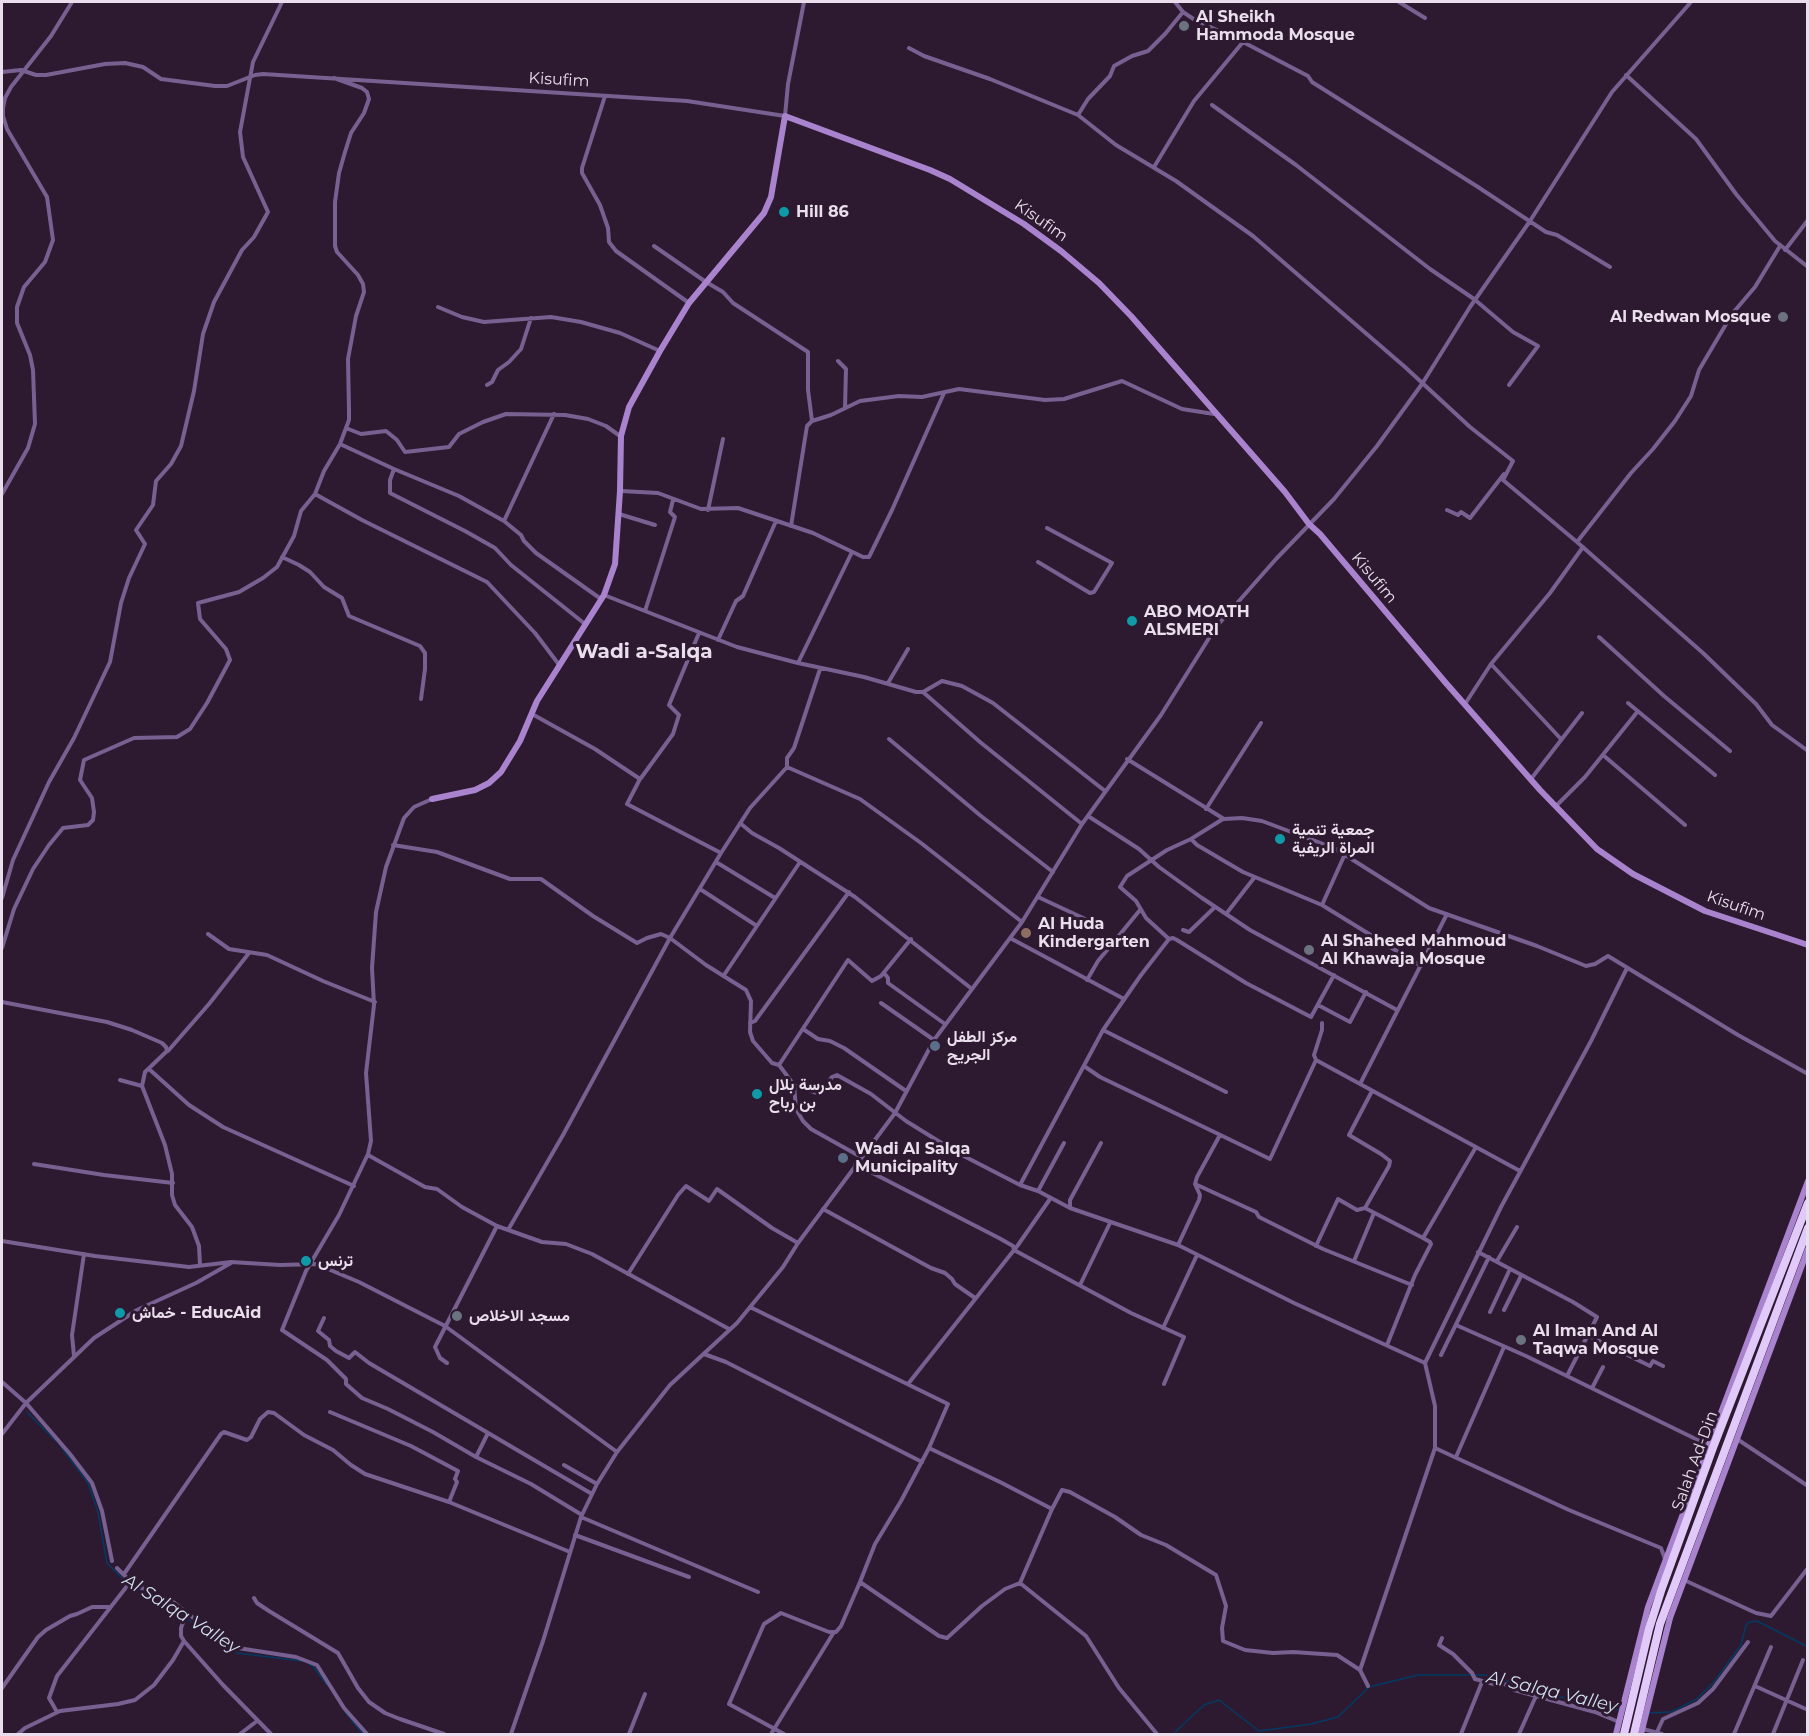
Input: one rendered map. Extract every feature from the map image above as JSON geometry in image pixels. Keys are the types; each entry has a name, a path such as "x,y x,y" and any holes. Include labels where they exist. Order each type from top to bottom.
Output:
{"highway":[{"name":"Salah Ad-Din","path":"1639,1730 1660,1624 1777,1310 1805,1226 1808,1203"},
{"name":"Salah Ad-Din","path":"1624,1734 1623,1723 1628,1702 1661,1591 1714,1445 1770,1302 1805,1226"},
{"path":"1770,1302 1777,1310"}],"street":[{"path":"2,494 28,448 35,424 33,370 30,355 17,323 16,307 24,287 45,262 53,240 47,197 13,141 3,116 5,98 51,36 72,2"},
{"path":"2,898 13,860 49,782 74,738 110,662 121,603 129,578 145,544 136,530 153,504 156,481 171,464 181,446 194,391 202,334 214,302 242,250 254,237 268,212 243,157 240,132 253,62 282,2"},
{"path":"758,1592 582,1516 531,1484 476,1457 424,1427 362,1398 346,1384 346,1379 327,1360 282,1330 310,1264 354,1186 371,1141 366,1073 375,1002 372,968 374,930 381,887 393,845 404,818 411,810 432,799 468,792 495,779 512,756 537,701 603,597 613,572 619,514 621,436 629,407 689,303 764,213 771,197 786,117 788,84 804,2"},
{"path":"1175,2 1183,12 1195,20 1308,76 1312,82 1530,221 1610,267"},
{"path":"1399,2 1425,18"},
{"path":"512,1734 582,1516 597,1484 617,1452 670,1385 738,1323 783,1267 855,1164 895,1113 934,1040 1022,922 1082,824 1161,715 1215,627 1334,499 1364,463 1422,384 1474,300 1530,221 1612,92 1691,2"},
{"path":"1078,115 1088,99 1110,76 1114,66 1132,56 1148,51 1183,12"},
{"path":"1154,167 1194,101 1243,42"},
{"path":"909,48 924,56 990,79 1078,115 1116,146 1201,197 1253,236 1406,367 1470,427 1513,461 1470,518 1461,512 1458,515 1448,510"},
{"name":"Kisufim","path":"2,72 24,70 36,75 46,75 105,64 125,63 139,66 161,79 215,86 227,86 262,74 715,105 786,117 930,170 959,184 1024,224 1060,251 1099,284 1137,323 1203,397 1214,414 1278,484 1309,524 1465,704 1556,807 1597,849 1634,874 1705,911 1808,945"},
{"path":"1626,75 1696,139 1741,200 1780,246 1808,267"},
{"path":"2,948 14,909 33,868 49,845 63,828 88,825 93,820 92,798 80,780 84,760 134,738 177,737 190,729 230,660 226,649 200,619 198,603 239,592 277,567 294,536 301,511 315,494 324,471 340,444 350,410 348,359 356,316 364,292 358,275 335,246 334,202 339,173 351,133 364,113 369,99 367,92 362,88 334,78"},
{"path":"605,96 582,173 600,205 608,228 609,242 616,251 689,303"},
{"path":"1212,105 1296,165 1513,332 1538,346 1509,385"},
{"path":"1785,250 1808,220"},
{"path":"654,246 723,292 733,303 808,351 808,390 812,421"},
{"path":"1577,542 1630,473 1675,421 1691,396 1699,370 1732,314 1755,287 1780,246"},
{"path":"438,307 462,317 484,322 551,317 587,323 620,333 660,351"},
{"path":"488,385 498,370 521,350 531,318"},
{"path":"838,361 846,369 845,409"},
{"path":"791,526 807,426 812,421 860,401 899,396 922,397 959,389 1045,400 1064,399 1122,381 1182,409 1214,414"},
{"path":"620,491 658,493 695,508 708,510 734,507 813,533 863,557 870,555 944,393"},
{"path":"346,428 360,434 386,431 397,440 405,452 449,447 459,434 506,414 554,414 588,419 606,426 621,436"},
{"path":"504,521 554,414"},
{"path":"708,510 723,439"},
{"path":"340,444 459,496 504,521 521,535 536,553 603,597 718,640 820,669 888,683 912,692 923,692 942,681 983,695 1105,791"},
{"path":"394,469 390,480 390,494 495,548 511,566 586,624"},
{"path":"1508,469 1503,480 1577,542 1711,661 1756,704 1772,725 1808,751"},
{"path":"315,494 487,582 535,633 560,666"},
{"path":"645,612 675,517 670,512 673,500"},
{"path":"619,514 655,525"},
{"path":"718,640 736,602 743,596 776,521"},
{"path":"1038,562 1090,593 1094,592 1112,563 1047,528"},
{"path":"1465,704 1491,664 1550,593 1583,548"},
{"path":"798,663 852,552"},
{"path":"282,557 310,572 324,587 342,598 349,616 420,646 424,653 425,669 421,699"},
{"path":"699,633 669,705 679,715 673,734 640,778 627,804 721,853"},
{"path":"1599,637 1664,696 1730,751"},
{"path":"888,683 909,650"},
{"path":"1491,664 1562,739"},
{"path":"508,1230 563,1135 670,938 721,853 756,801 787,767 786,758 794,748 820,669"},
{"path":"923,692 980,742 1082,824"},
{"path":"1628,703 1715,775"},
{"path":"1556,807 1568,797 1604,755 1638,711"},
{"path":"532,714 640,778"},
{"path":"1531,779 1582,714"},
{"path":"1206,809 1261,723"},
{"path":"889,740 1053,872"},
{"path":"1604,755 1685,825"},
{"path":"1127,759 1224,819"},
{"path":"787,767 860,799 921,843 1022,922"},
{"path":"1088,816 1250,930 1397,1010"},
{"path":"1334,975 1311,1017 1246,983 1177,940 1169,939 1140,910 1136,901 1120,887 1127,876 1167,850 1191,839 1224,819 1242,818 1262,821 1304,839 1334,848 1429,908 1586,966 1595,964 1608,956 1738,1035 1808,1074"},
{"path":"740,823 752,833 849,892 972,988"},
{"path":"1191,839 1197,845 1254,878 1322,906 1421,966"},
{"path":"393,845 437,852 510,879 541,879 593,916 638,943 661,934 670,938 706,965 746,990 752,1001 750,1032 753,1041 772,1063 779,1065 795,1085 820,1094 832,1077 837,1075 871,1094 895,1113 956,1152 1020,1185 1038,1191 1070,1208 1178,1245 1294,1303 1425,1363"},
{"path":"1322,906 1345,854"},
{"path":"716,862 775,898"},
{"path":"724,975 800,862"},
{"path":"1226,914 1254,878"},
{"path":"700,889 757,926"},
{"path":"750,1023 755,1021 849,892"},
{"path":"1038,897 1096,924"},
{"path":"1183,930 1189,932 1215,907"},
{"path":"1086,980 1105,951 1140,910"},
{"path":"1360,1084 1447,914"},
{"path":"208,934 229,949 267,955 375,1002"},
{"path":"1010,938 1124,999"},
{"path":"779,1065 848,960 872,981 884,973 911,939"},
{"path":"1020,1185 1103,1030 1169,939"},
{"path":"200,1265 199,1246 192,1227 175,1205 165,1145 142,1086 143,1077 168,1052 249,953"},
{"path":"1360,1670 1435,1448 1434,1406 1425,1363 1478,1252 1591,1041 1627,968"},
{"path":"884,973 888,978 888,983 945,1024"},
{"path":"1318,1005 1350,1022 1366,992"},
{"path":"2,1002 71,1014 124,1027 162,1043 168,1052"},
{"path":"880,1003 934,1040"},
{"path":"1084,1066 1100,1077 1270,1159 1316,1060 1314,1055 1322,1023"},
{"path":"802,1029 818,1039 830,1041 844,1048 906,1091"},
{"path":"1103,1030 1226,1092"},
{"path":"1316,1060 1520,1171"},
{"path":"149,1069 189,1105 223,1127 354,1186"},
{"path":"120,1080 142,1086"},
{"path":"795,1085 796,1109 803,1121 811,1129 861,1157"},
{"path":"1365,1208 1390,1161 1349,1135 1372,1091"},
{"path":"1195,1184 1220,1135"},
{"path":"1038,1191 1064,1143"},
{"path":"1070,1208 1070,1200 1101,1143"},
{"path":"1423,1238 1476,1147"},
{"path":"368,1154 425,1187 437,1189 462,1207 497,1226 542,1242 566,1244 592,1254 729,1329"},
{"path":"34,1164 173,1183"},
{"path":"855,1164 1006,1242 1013,1246 1014,1250 1080,1285 1184,1337 1164,1384"},
{"path":"1628,1702 1648,1607 1808,1180"},
{"path":"1178,1245 1199,1200 1200,1195 1195,1184"},
{"path":"1195,1184 1256,1212 1259,1217 1316,1245 1412,1284"},
{"path":"628,1274 686,1186 709,1201 717,1189 772,1228 798,1243"},
{"path":"908,1384 1014,1250 1050,1199"},
{"path":"1316,1245 1338,1199 1357,1210 1365,1208 1431,1242 1387,1345"},
{"path":"823,1209 931,1268 945,1273 955,1284 975,1298"},
{"path":"1354,1261 1374,1213"},
{"path":"1080,1285 1110,1223"},
{"path":"447,1363 440,1358 435,1347 497,1226"},
{"path":"1497,1261 1516,1227"},
{"path":"2,1241 189,1267 231,1262 316,1264 359,1282 445,1326 617,1452"},
{"path":"1644,1706 1666,1630 1808,1250"},
{"path":"1478,1252 1597,1317 1567,1376"},
{"path":"74,1356 72,1335 84,1254"},
{"path":"1163,1328 1197,1255"},
{"path":"1441,1355 1489,1257"},
{"path":"2,1434 26,1404 94,1338 137,1310 196,1283 231,1262"},
{"path":"1490,1311 1510,1269"},
{"path":"1504,1310 1521,1276"},
{"path":"750,1307 948,1404 922,1462 875,1544 841,1626 834,1632 771,1734"},
{"path":"324,1318 318,1331 329,1340 330,1346 336,1351 349,1358 355,1352 369,1363 592,1494"},
{"path":"1456,1325 1708,1445"},
{"path":"1589,1336 1650,1366 1653,1361 1663,1366"},
{"path":"1456,1457 1504,1347"},
{"path":"704,1354 726,1362 922,1462"},
{"path":"1592,1388 1603,1367"},
{"path":"2,1382 26,1404 92,1483 102,1511 112,1561"},
{"path":"124,1574 221,1434 224,1432 247,1440 251,1437 260,1419 268,1412 274,1413 304,1435 333,1450 351,1466 365,1474 448,1502 570,1552"},
{"path":"330,1412 411,1446 458,1471 455,1479 457,1482 448,1502"},
{"path":"476,1457 488,1433"},
{"path":"1736,1438 1808,1486"},
{"path":"929,1448 1052,1509"},
{"path":"1435,1448 1569,1510 1661,1548 1665,1559"},
{"path":"564,1465 597,1484"},
{"path":"860,1582 939,1636 946,1638 982,1606 1005,1589 1020,1583 1062,1490 1070,1492 1115,1517 1141,1535 1166,1545 1216,1575 1226,1606 1222,1628 1223,1641 1245,1650 1337,1655 1360,1670 1368,1686"},
{"path":"575,1535 689,1578"},
{"path":"1661,1548 1673,1540"},
{"path":"117,1568 145,1590 172,1601 225,1643 238,1648 296,1657 317,1665 344,1708 367,1734"},
{"path":"1684,1580 1756,1613 1771,1616 1808,1568"},
{"path":"57,1712 49,1698 57,1676 109,1606 131,1581"},
{"path":"1020,1583 1086,1636 1119,1688 1157,1734"},
{"path":"254,1598 257,1603 269,1611 338,1653 358,1688 369,1702 385,1713 444,1734"},
{"path":"2,1688 38,1637 46,1630 92,1607 109,1606"},
{"path":"187,1612 181,1628 184,1641 271,1734"},
{"path":"784,1734 729,1704 764,1624 781,1613 834,1632"},
{"path":"1442,1638 1439,1645 1453,1654 1475,1679 1497,1685 1501,1683 1511,1686 1514,1690 1595,1712 1623,1723 1616,1734"},
{"path":"18,1734 57,1712 135,1700 154,1685 184,1641"},
{"path":"1639,1730 1659,1733 1663,1719 1698,1703 1713,1689 1748,1642"},
{"path":"1734,1734 1771,1647"},
{"path":"1773,1734 1803,1660"},
{"path":"1461,1734 1482,1682"},
{"path":"1755,1686 1808,1710"},
{"path":"629,1734 645,1694"},
{"path":"1519,1734 1536,1696"},
{"path":"240,1734 257,1721"}],"waterway":[{"name":"Al Salqa Valley","path":"27,1412 56,1441"},
{"name":"Al Salqa Valley","path":"59,1444 88,1483 98,1512 107,1563 128,1584 157,1598 214,1637"},
{"name":"Al Salqa Valley","path":"1649,1713 1671,1712 1697,1699 1714,1682 1741,1645 1746,1625 1749,1622 1757,1621 1808,1647"},
{"name":"Al Salqa Valley","path":"226,1645 237,1653 302,1661"},
{"name":"Al Salqa Valley","path":"309,1664 327,1685"},
{"name":"Al Salqa Valley","path":"1175,1732 1204,1705 1219,1700 1259,1731 1311,1724 1338,1717 1369,1687 1418,1675 1497,1677 1530,1690 1620,1710"},
{"name":"Al Salqa Valley","path":"345,1712 363,1734"}],"place":[{"name":"Al Sheikh Hammoda Mosque","path":"1184,26"},
{"name":"Hill 86","path":"784,212"},
{"name":"Al Redwan Mosque","path":"1783,317"},
{"name":"ABO MOATH ALSMERI","path":"1132,621"},
{"name":"جمعية تنمية المراة الريفية","path":"1280,839"},
{"name":"Al Huda Kindergarten","path":"1026,933"},
{"name":"Al Shaheed Mahmoud Al Khawaja Mosque","path":"1309,950"},
{"name":"مركز الطفل الجريح","path":"935,1046"},
{"name":"مدرسة بلال بن رباح","path":"757,1094"},
{"name":"Wadi Al Salqa Municipality","path":"843,1158"},
{"name":"ترنس","path":"306,1261"},
{"name":"خماش - EducAid","path":"120,1313"},
{"name":"مسجد الاخلاص","path":"457,1316"},
{"name":"Al Iman And Al Taqwa Mosque","path":"1521,1340"}],"district":[{"name":"Wadi a-Salqa","path":"644,652"}]}
